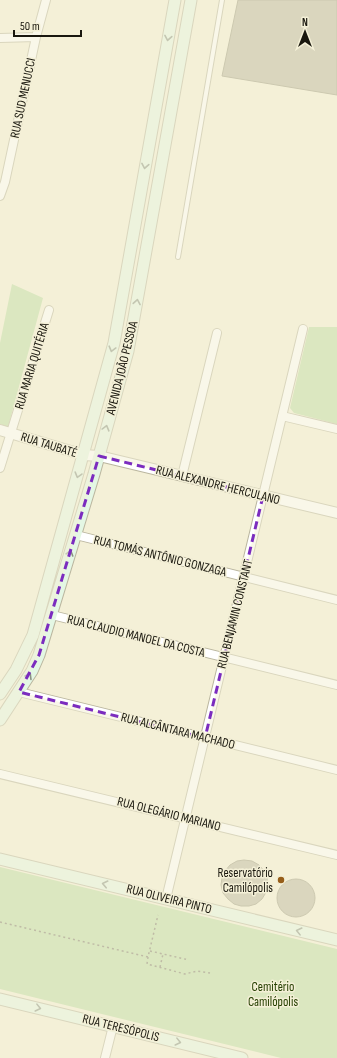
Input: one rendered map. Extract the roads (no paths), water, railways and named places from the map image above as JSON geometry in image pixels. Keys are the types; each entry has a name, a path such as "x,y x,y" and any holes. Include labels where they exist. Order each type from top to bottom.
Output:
{"main road":[{"name":"AVENIDA JOÃO PESSOA","path":"2,690 16,670 33,634 114,343 175,0"},
{"name":"AVENIDA JOÃO PESSOA","path":"0,720 34,666 52,615 126,358 134,324 191,0"},
{"name":"RUA OLIVEIRA PINTO","path":"0,859 337,940"},
{"name":"RUA TERESÓPOLIS","path":"0,999 242,1058"}],"street":[{"name":"RUA SUD MENUCCI","path":"0,196 5,182 36,37 46,0"},
{"path":"0,38 36,37"},
{"name":"RUA MARIA QUITÉRIA","path":"0,468 49,310"},
{"name":"RUA BENJAMIN CONSTANT","path":"166,899 303,329"},
{"path":"182,476 217,333"},
{"path":"282,416 337,429"},
{"name":"RUA TAUBATÉ","path":"0,430 84,455 99,456"},
{"name":"RUA ALEXANDRE HERCULANO","path":"99,456 337,514"},
{"name":"RUA TOMÁS ANTÔNIO GONZAGA","path":"76,535 337,600"},
{"name":"RUA CLAUDIO MANOEL DA COSTA","path":"52,615 337,685"},
{"name":"RUA ALCÂNTARA MACHADO","path":"19,692 337,770"},
{"name":"RUA OLEGÁRIO MARIANO","path":"0,774 337,855"},
{"path":"105,1058 113,1026"}],"lane":[{"path":"178,257 222,0"}],"place":[{"name":"Reservatório Camilópolis","path":"281,880"}],"park label":[{"name":"Cemitério Camilópolis","path":"273,994"}]}
